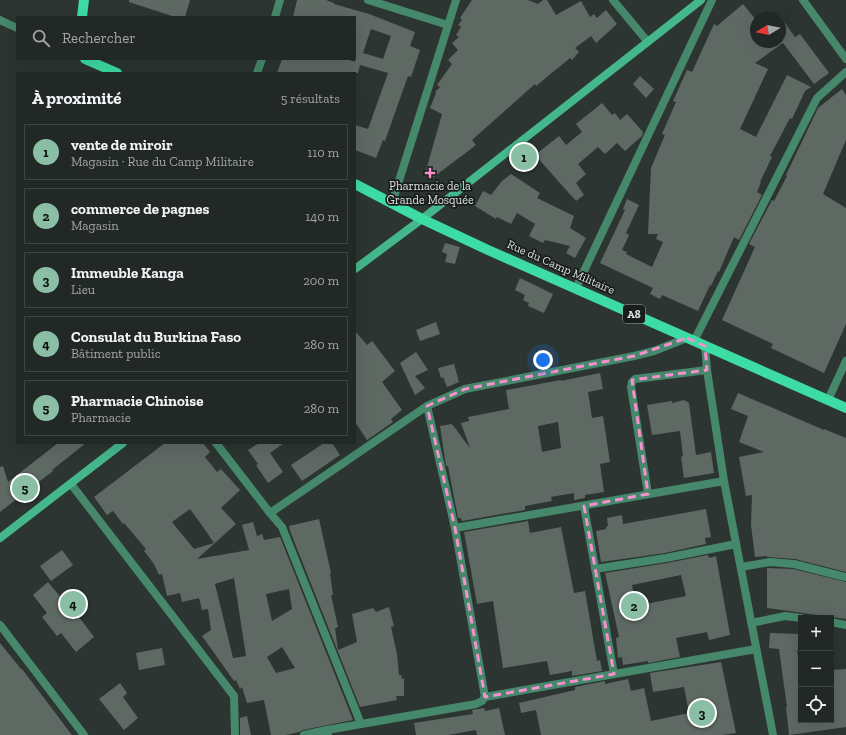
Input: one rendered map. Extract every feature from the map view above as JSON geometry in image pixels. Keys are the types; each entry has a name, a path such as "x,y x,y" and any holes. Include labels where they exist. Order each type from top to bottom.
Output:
{"main road":[{"path":"82,16 84,0"},
{"path":"356,268 422,219 701,0"},
{"path":"88,60 115,72"},
{"name":"Rue du Camp Militaire","path":"356,185 422,219 488,250 846,408"},
{"path":"0,538 122,444"}],"street":[{"path":"275,16 280,0"},
{"path":"368,0 448,25"},
{"path":"392,203 456,0"},
{"path":"613,0 648,42"},
{"path":"576,288 712,0"},
{"path":"803,0 846,59"},
{"path":"0,20 16,28"},
{"path":"257,72 262,60"},
{"path":"270,513 427,406 465,389 634,356 691,340 817,98 846,72"},
{"path":"705,346 707,370 724,481 773,735"},
{"path":"828,400 846,361"},
{"path":"648,494 631,387 632,382 635,379 707,370"},
{"path":"304,735 328,733 361,724 476,704 482,701 485,696 455,528 427,406"},
{"path":"217,444 282,527 361,724"},
{"path":"455,528 724,481"},
{"path":"71,484 234,696 235,735"},
{"path":"584,506 614,674"},
{"path":"595,569 666,558 736,544"},
{"path":"741,568 770,562 794,564 846,578"},
{"path":"751,623 784,616 798,618"},
{"path":"834,623 846,625"},
{"path":"0,625 84,735"},
{"path":"485,696 756,649"}],"highlighted area":[{"path":"687,338 705,346 707,370 632,380 648,494 584,506 614,674 485,697 455,528 427,406 465,389 634,356"}],"building":[{"path":"129,0 190,0 185,16 172,16 129,2"},
{"path":"297,0 326,0 334,4 369,14 415,32 410,46 420,50 411,77 408,76 385,141 383,140 376,158 356,150 356,125 368,129 388,73 360,65 358,73 277,72 282,60 349,60 355,62 356,16 293,16","holes":["371,29 391,36 383,59 363,53"]},
{"path":"472,0 528,0 538,4 543,0 547,0 556,15 581,1 590,17 594,14 597,18 606,10 617,24 596,43 591,36 575,48 579,52 572,60 570,58 536,86 535,84 472,140 476,145 431,179 425,174 442,114 430,108 436,93 435,92 440,87 437,85 452,64 448,60 458,50 452,43 459,37 456,35 461,27 458,25 462,20 460,18"},
{"path":"743,4 750,13 750,48 776,48 755,63 768,69 740,129 756,137 787,75 811,87 805,91 792,119 790,118 770,156 772,157 757,192 762,195 739,240 734,237 719,272 718,271 711,286 710,285 698,311 662,295 660,299 650,294 653,288 600,263 625,210 623,209 627,199 639,205 626,233 629,235 622,250 627,252 626,254 652,267 663,242 656,239 658,234 648,234 651,168 665,135 662,134 676,102 673,101 687,70 692,72 714,24 717,26"},
{"path":"786,24 795,37 800,34 829,73 814,84 786,47"},
{"path":"640,76 654,89 646,98 633,84"},
{"path":"842,89 846,95 846,140 823,194 846,208 846,324 824,373 771,348 773,344 722,320 755,247 749,244 772,200 774,201 787,176 786,175 818,108"},
{"path":"602,103 612,115 615,113 620,120 627,114 643,132 642,136 625,151 617,143 605,154 598,147 578,164 586,174 576,183 584,195 576,201 535,155 559,136 566,145 582,132 576,124"},
{"path":"511,174 540,193 537,198 574,216 570,228 586,238 575,258 566,253 570,246 545,240 543,243 529,236 535,224 517,213 511,224 497,217 496,219 475,206 483,191 491,195 502,181"},
{"path":"445,243 460,247 455,264 445,262 447,254 442,252"},
{"path":"520,278 553,294 544,313 528,306 529,303 523,300 525,295 515,290"},
{"path":"436,322 440,334 420,341 416,330"},
{"path":"356,332 367,345 372,341 395,371 382,382 402,410 391,419 393,422 367,440 356,424"},
{"path":"416,352 428,370 415,376 425,388 415,395 400,363"},
{"path":"454,364 459,382 447,387 443,377 441,378 438,368"},
{"path":"600,373 603,389 588,392 592,418 603,416 610,462 600,464 604,492 585,495 585,498 574,500 574,493 551,497 552,501 525,506 525,510 462,521 461,518 458,518 448,466 446,466 440,426 452,424 470,448 461,423 469,421 468,417 509,409 506,390","holes":["558,422 561,448 542,452 538,426"]},
{"path":"738,393 846,438 846,572 795,559 767,556 755,557 751,525 752,495 746,496 739,457 764,452 739,442 748,416 731,409"},
{"path":"684,400 689,403 696,455 711,452 714,473 684,478 681,457 683,456 680,431 652,435 647,405 672,401 672,403"},
{"path":"57,444 85,444 0,512 0,467 3,466 8,482"},
{"path":"164,444 204,444 210,452 205,457 217,472 221,469 240,490 221,508 236,524 197,559 249,550 242,525 253,522 257,536 262,534 264,540 280,537 353,720 286,735 271,735 264,700 247,703 242,687 240,689 236,680 234,681 202,636 211,630 208,609 202,610 199,598 182,602 180,593 167,596 162,574 159,575 154,564 144,551 146,549 113,511 107,515 94,497","holes":["190,509 201,524 214,543 194,549 172,522","234,578 246,656 233,658 215,584","289,589 292,609 272,621 266,594","282,647 295,668 276,673 267,657"]},
{"path":"257,444 283,444 270,453 283,472 268,483 256,465 258,464 248,450"},
{"path":"322,444 333,444 340,455 302,481 291,465"},
{"path":"706,509 711,537 705,538 706,544 665,553 601,562 596,531 606,529 608,526 607,518 622,515 623,524"},
{"path":"319,519 331,573 333,595 331,595 338,627 335,628 338,650 357,642 352,614 373,608 376,612 389,607 394,626 391,627 397,654 399,675 401,675 402,679 404,678 404,696 396,696 397,700 360,707 290,531 289,526"},
{"path":"528,521 530,533 561,527 574,593 585,591 597,661 600,660 602,671 572,676 572,671 550,675 547,661 503,668 493,601 477,604 464,532"},
{"path":"62,550 73,565 51,581 40,566"},
{"path":"708,555 709,558 716,556 730,635 709,640 707,632 676,638 680,657 648,663 648,661 623,665 622,657 618,658 616,638 619,637 605,573","holes":["681,575 686,596 636,606 632,585"]},
{"path":"767,568 793,569 846,582 846,619 834,617 834,615 817,615 767,608"},
{"path":"48,582 63,600 74,591 88,609 79,617 94,637 76,652 61,633 57,636 42,617 47,613 33,595"},
{"path":"770,633 798,634 798,723 834,723 834,670 846,669 846,727 789,735 787,707 779,649 769,648"},
{"path":"0,643 22,669 72,735 0,735"},
{"path":"162,648 165,665 139,670 136,653"},
{"path":"721,662 736,733 722,735 541,735 536,710 521,713 519,703 575,690 575,687 605,681 605,684 628,679 631,691 644,688 651,721 689,713 684,687 653,692 650,673"},
{"path":"120,683 127,693 123,697 138,718 124,730 99,699"},
{"path":"484,708 485,711 499,708 505,735 477,735 476,730 448,735 416,735 414,723 473,714 472,710"},
{"path":"247,716 251,735 240,735 240,718"}],"place":[{"name":"vente de miroir","path":"524,157"},
{"name":"Pharmacie de la Grande Mosquée","path":"430,173"},
{"name":"Pharmacie Chinoise","path":"25,488"},
{"name":"Consulat du Burkina Faso","path":"73,604"},
{"name":"commerce de pagnes","path":"634,606"},
{"name":"Immeuble Kanga","path":"702,713"}]}
